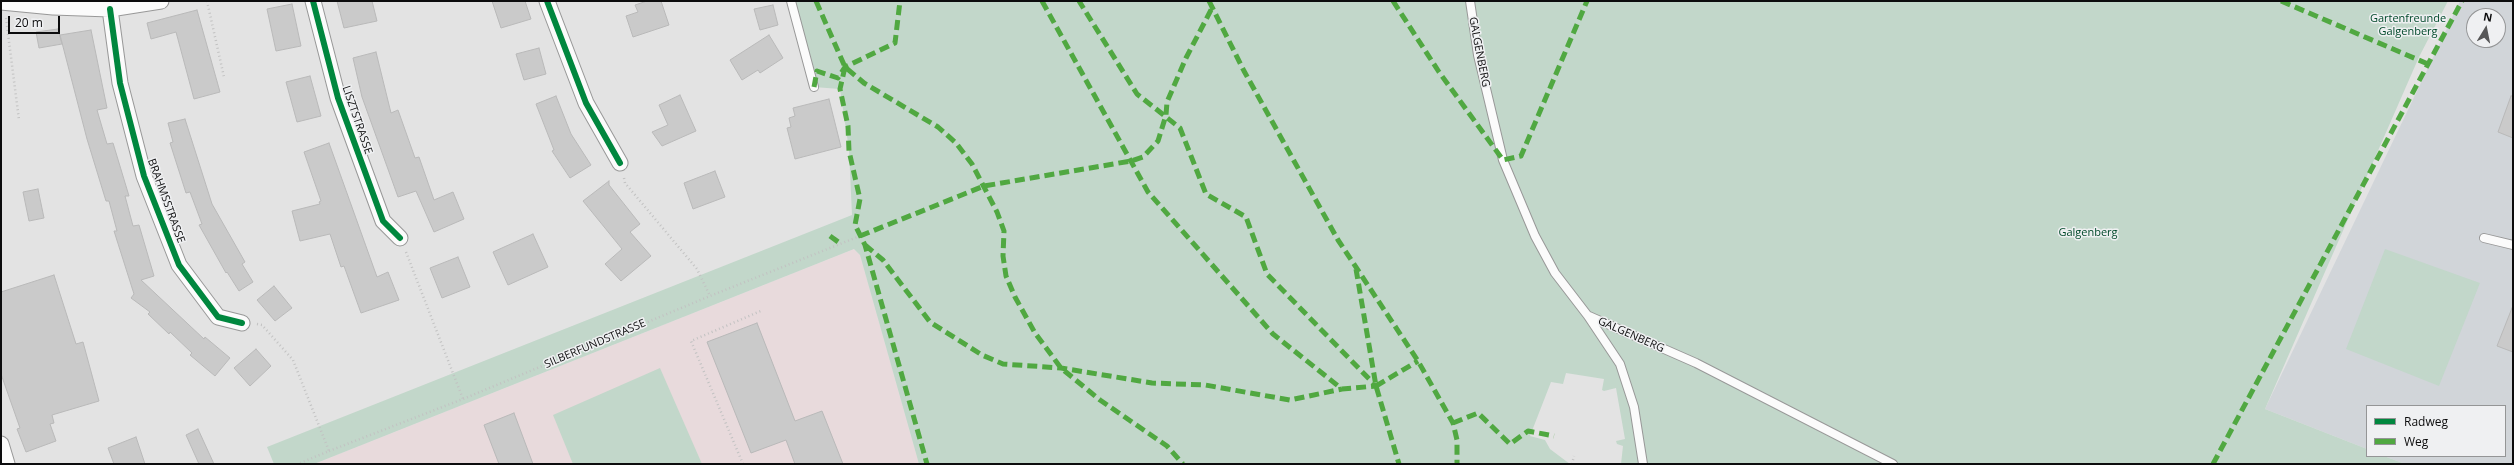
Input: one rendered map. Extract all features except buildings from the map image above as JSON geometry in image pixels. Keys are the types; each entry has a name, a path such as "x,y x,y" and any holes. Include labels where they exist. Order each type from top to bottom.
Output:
{"street":[{"path":"2,2 54,7 110,9 162,1"},
{"name":"LISZTSTRASSE","path":"312,1 338,98 383,221 400,238"},
{"path":"548,1 586,103 620,163"},
{"name":"BRAHMSSTRASSE","path":"110,9 120,83 144,176 179,265 218,317 242,323"},
{"path":"1,444 7,464"}],"lane":[{"path":"791,1 814,87"},
{"name":"GALGENBERG","path":"1470,1 1478,56 1503,160 1535,236 1555,273 1588,316 1696,363 1893,464"},
{"path":"2484,238 2513,245"},
{"path":"1588,316 1620,364 1634,407 1642,464"}],"path":[{"path":"206,1 224,77"},
{"path":"2,2 19,120"},
{"path":"620,163 625,183 697,269 710,296"},
{"path":"400,238 463,399"},
{"path":"743,464 691,341 763,310"},
{"path":"242,323 262,325 293,360 329,451 298,464"},
{"path":"1572,464 1574,456"}],"shaded area":[{"path":"2460,1 2513,1 2513,464 2405,464 2387,457 2506,457 2506,405 2366,405 2366,449 2265,409"},
{"path":"854,249 860,255 919,464 314,464"}],"green space":[{"name":"Galgenberg","path":"791,1 2282,1 2419,57 2265,409 2366,449 2366,457 2387,457 2405,464 1621,464 1623,446 1617,444 1616,441 1625,439 1616,388 1604,391 1602,390 1604,379 1566,373 1563,384 1551,382 1530,436 1545,440 1550,449 1570,464 919,464 860,255 854,249 314,464 274,464 267,447 852,215 849,150 840,89 814,87"},
{"name":"Gartenfreunde Galgenberg","path":"2283,1 2448,1 2419,57"},
{"path":"2385,249 2480,283 2439,386 2346,349"},
{"path":"660,368 702,464 573,464 553,415"}],"marked path":[{"path":"816,1 845,67 864,83 938,127 956,143 972,164 997,212 1004,231 1003,256 1006,276 1015,297 1035,333 1061,368 1100,400 1167,446 1183,464"},
{"path":"814,87 817,71 838,78 845,67 895,43 900,1"},
{"path":"1042,1 1148,192 1273,334 1342,389 1376,386 1267,274 1246,217 1206,194 1180,128 1137,94 1079,1"},
{"path":"1209,1 1244,71 1338,240 1418,361 1453,423 1457,440 1457,464"},
{"path":"1393,1 1439,72 1503,160 1521,156 1587,1"},
{"path":"2281,1 2428,64"},
{"path":"2213,464 2462,1"},
{"path":"860,236 984,186 1131,161 1143,157 1158,141 1166,115 1167,102 1186,58 1212,8"},
{"path":"845,67 840,89 848,126 849,151 860,199 855,225 865,245 927,464"},
{"path":"830,236 841,244"},
{"path":"865,245 883,260 930,322 982,355 1003,364 1061,368 1152,383 1205,385 1290,400 1342,389"},
{"path":"1356,269 1376,386 1399,464"},
{"path":"1376,386 1418,361"},
{"path":"1453,423 1478,413 1510,444 1528,431 1554,436"}],"cycle path":[{"path":"313,1 338,98 383,221 400,238"},
{"path":"547,1 586,103 620,163"},
{"path":"110,9 120,83 144,176 179,265 218,317 242,323"}]}
